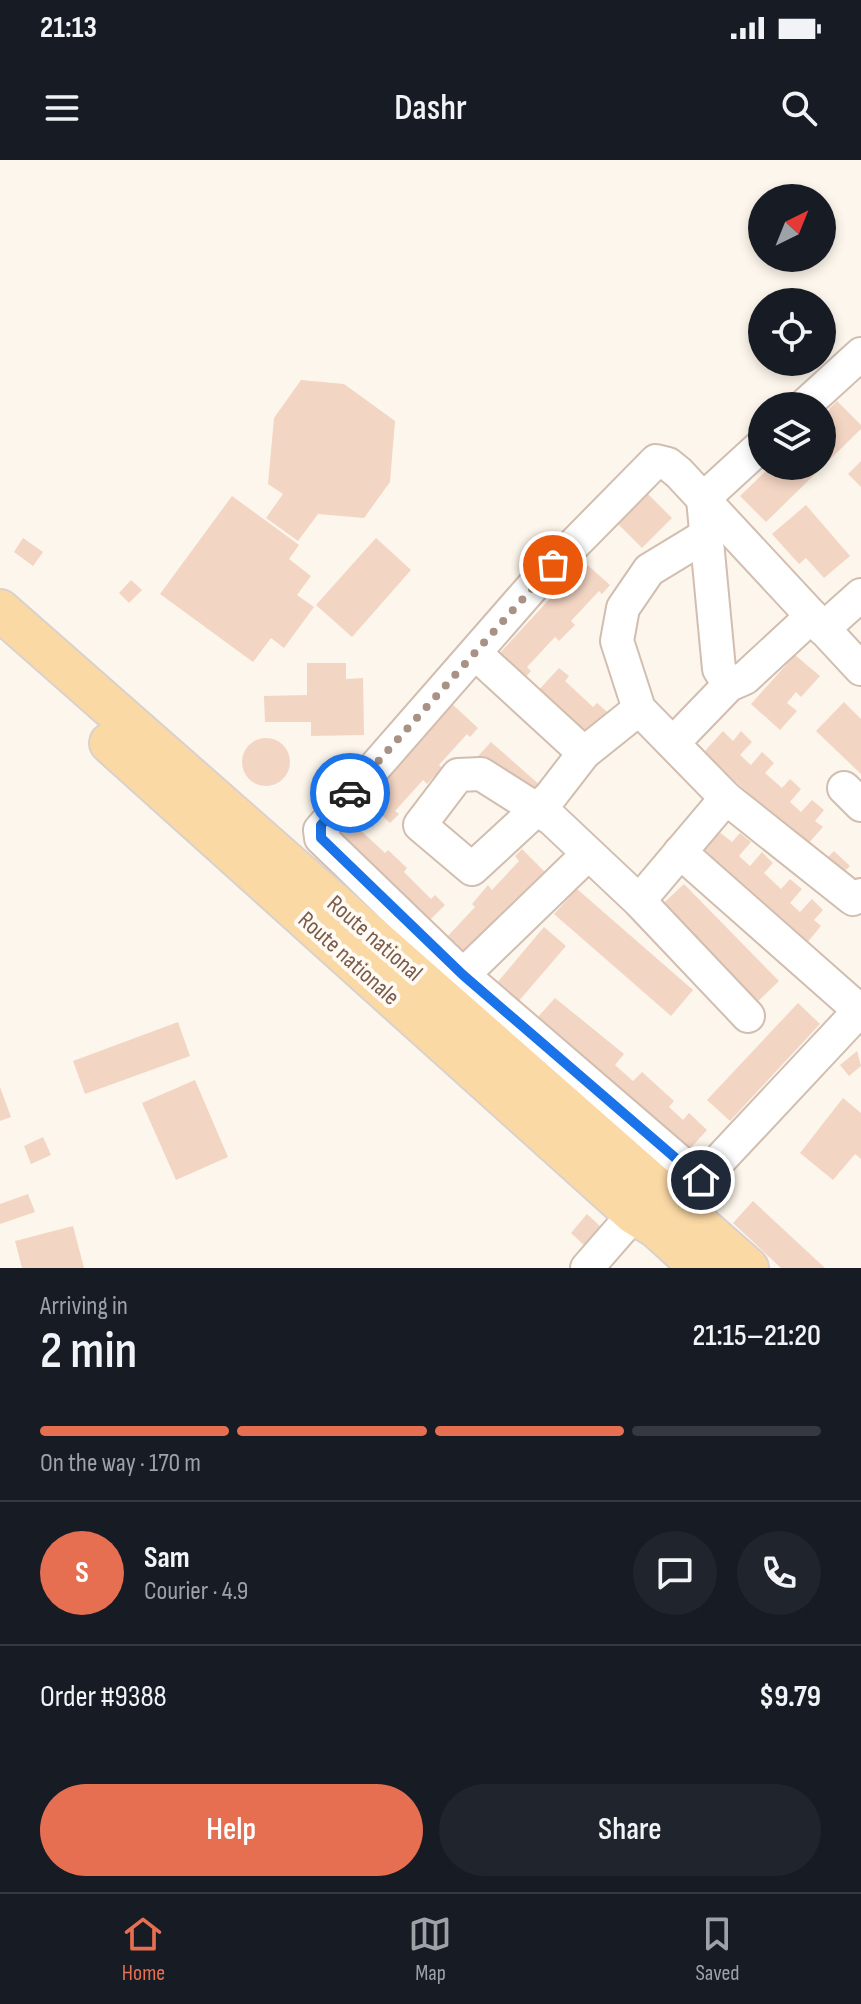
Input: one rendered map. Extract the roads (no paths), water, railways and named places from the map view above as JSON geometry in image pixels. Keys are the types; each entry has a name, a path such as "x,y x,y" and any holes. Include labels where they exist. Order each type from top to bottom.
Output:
{"main road":[{"name":"Route national","path":"0,610 668,1207 748,1268"},
{"name":"Route nationale","path":"0,644 668,1207 701,1268"}],"street":[{"path":"822,392 858,364"},
{"path":"703,499 748,458"},
{"path":"668,1207 463,975 319,833 329,817 475,653 651,462 668,464 861,669"},
{"path":"703,499 719,669 729,685"},
{"path":"705,536 649,570 623,608 617,641 639,709 726,798 853,899 861,895"},
{"path":"674,742 729,685 745,678 818,622 861,595"},
{"path":"475,653 584,753"},
{"path":"639,709 584,753 550,797 534,810 552,819 639,901 748,1016"},
{"path":"639,901 726,798"},
{"path":"587,1268 668,1207 860,1010 680,852"},
{"path":"463,975 587,855"}]}
